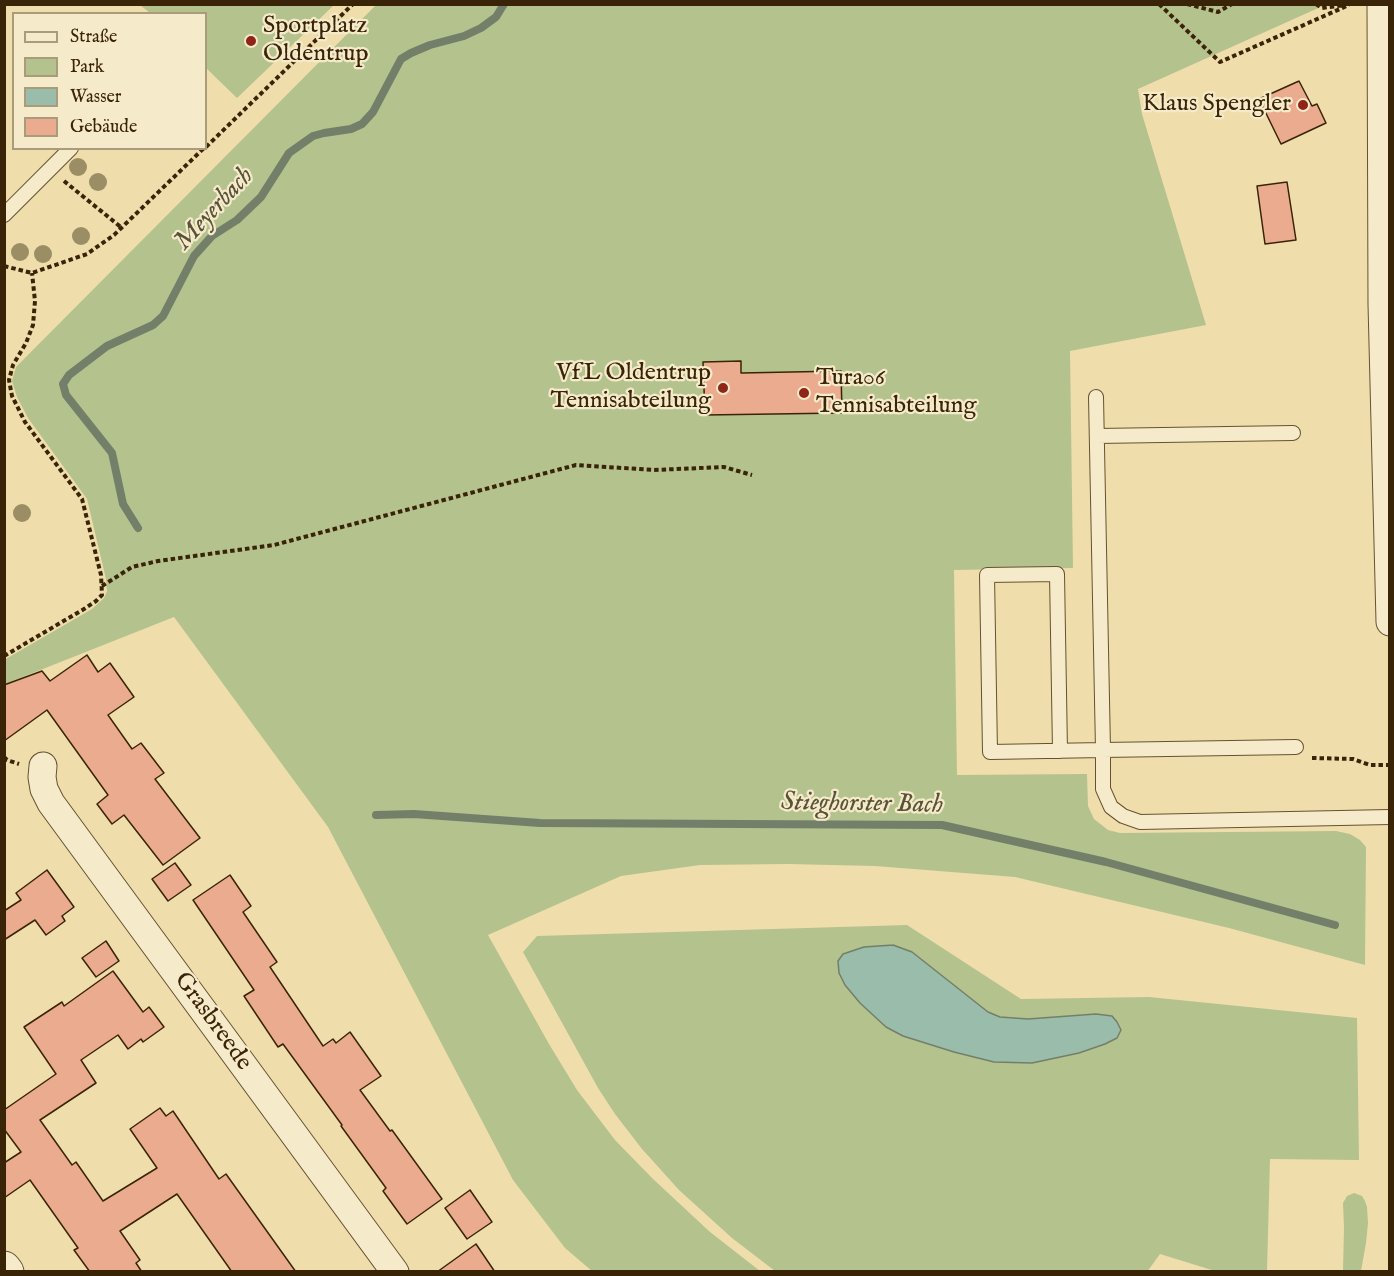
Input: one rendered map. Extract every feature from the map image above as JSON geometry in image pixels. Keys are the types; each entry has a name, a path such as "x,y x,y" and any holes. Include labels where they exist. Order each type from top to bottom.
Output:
{"street":[{"path":"1381,4 1382,316 1389,622"},
{"name":"Grasbreede","path":"43,766 44,789 51,803 395,1272"}],"lane":[{"path":"4,215 69,150"},
{"path":"1096,396 1103,789 1111,807 1123,816 1140,822 1389,817"},
{"path":"1097,436 1293,433"},
{"path":"1060,751 1057,574 987,575 990,752 1060,751 1103,750 1296,747"}],"path":[{"path":"207,146 353,4"},
{"path":"1159,4 1220,62 1349,5 1322,8 1316,4"},
{"path":"1187,4 1218,12 1232,4"},
{"path":"4,266 32,273 87,254 114,236 203,150"},
{"path":"50,170 122,228"},
{"path":"4,656 96,601 102,595 101,575 82,499 25,422 12,396 9,380 13,365 26,344 33,325 35,301 32,273"},
{"path":"102,586 132,567 158,561 274,545 576,465 654,470 724,467 752,475"},
{"path":"1296,747 1313,758 1353,759 1370,765 1389,765"}],"green space":[{"name":"Sportplatz Oldentrup","path":"140,5 334,5 237,98 207,69 207,12 149,12"},
{"path":"376,5 1325,5 1138,89 1142,114 1206,325 1070,351 1073,568 954,570 957,775 1087,774 1088,806 1094,819 1108,830 1120,833 1336,831 1350,834 1366,847 1365,965 1229,928 1015,877 875,866 788,864 700,865 621,876 488,935 577,1090 615,1140 710,1232 760,1271 592,1271 565,1248 513,1180 328,827 174,617 5,684 4,660 92,609 104,598 107,591 87,499 28,418 12,381 16,367"},
{"path":"907,925 1021,999 1149,997 1357,1018 1359,1160 1270,1159 1267,1271 1215,1271 1160,1254 1147,1272 775,1271 732,1238 679,1190 642,1149 598,1088 523,952 537,936"},
{"path":"1354,1193 1362,1196 1367,1207 1366,1243 1361,1271 1343,1271 1343,1203 1347,1196"}],"water":[{"path":"893,945 912,952 988,1012 1000,1017 1028,1019 1096,1014 1112,1016 1121,1030 1117,1038 1105,1044 1079,1053 1032,1063 994,1062 903,1036 886,1027 860,1003 845,985 839,973 838,961 843,954 864,947"}],"building":[{"path":"1299,81 1312,106 1317,104 1326,123 1281,144 1259,99"},
{"path":"1287,182 1296,240 1265,244 1257,186"},
{"path":"741,361 741,373 841,371 842,413 705,415 703,362"},
{"path":"87,655 98,672 110,663 134,697 108,715 132,749 141,743 164,773 155,779 200,838 163,865 124,815 112,824 97,804 108,795 47,710 4,741 4,685 42,671 50,681"},
{"path":"175,863 191,885 168,901 152,879"},
{"path":"47,870 74,907 62,916 65,921 46,935 35,920 4,940 4,911 21,900 16,893"},
{"path":"230,875 251,906 243,912 277,962 270,967 323,1046 333,1039 336,1043 350,1032 381,1076 360,1090 442,1199 407,1224 383,1191 386,1188 342,1125 283,1044 278,1047 244,996 254,990 193,900"},
{"path":"106,941 119,961 96,977 82,958"},
{"path":"113,971 143,1012 149,1007 164,1027 143,1042 141,1039 128,1049 118,1035 81,1060 96,1083 40,1120 72,1165 76,1162 103,1201 157,1168 130,1129 160,1108 166,1116 173,1111 219,1179 226,1174 296,1272 232,1272 177,1194 120,1231 140,1260 136,1263 142,1272 90,1272 74,1250 78,1248 30,1180 4,1198 4,1163 21,1152 4,1129 4,1110 56,1074 24,1027 62,1002 64,1006"},
{"path":"470,1190 492,1222 467,1239 445,1208"},
{"path":"476,1244 495,1272 437,1272"}],"waterway":[{"name":"Meyerbach","path":"138,528 123,504 112,453 66,395 63,384 69,375 107,346 153,325 163,316 194,256 212,236 237,220 261,197 289,153 313,136 351,129 362,124 373,112 401,59 430,45 464,36 481,28 496,17 504,4"},
{"name":"Stieghorster Bach","path":"376,815 414,814 540,823 942,825 1106,862 1335,925"}],"place":[{"name":"Sportplatz Oldentrup","path":"251,41"},
{"name":"Klaus Spengler","path":"1303,105"},
{"name":"VfL Oldentrup Tennisabteilung","path":"723,388"},
{"name":"Tura06 Tennisabteilung","path":"804,393"}]}
